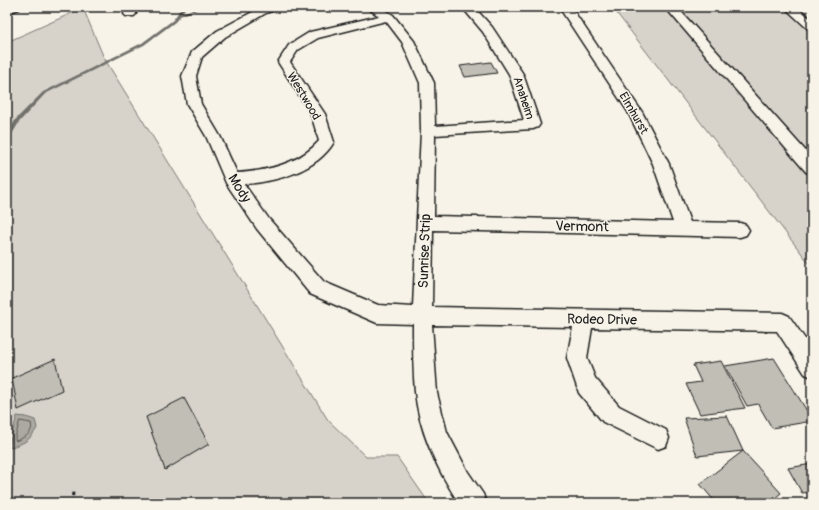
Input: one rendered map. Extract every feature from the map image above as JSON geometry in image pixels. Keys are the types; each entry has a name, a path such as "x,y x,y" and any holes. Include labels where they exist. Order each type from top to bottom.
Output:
{"street":[{"path":"7,10 15,7"},
{"name":"Mody","path":"273,7 262,11 221,34 196,55 189,76 194,104 213,136 232,178 263,224 317,288 377,314 422,316"},
{"name":"Sunrise Strip","path":"372,7 388,17 408,41 427,82 428,131 422,316 426,393 436,435 459,481 474,503"},
{"name":"Anaheim","path":"428,131 533,124 516,74 488,30 468,7"},
{"name":"Elmhurst","path":"565,7 635,112 661,164 684,228"},
{"path":"671,7 812,168"},
{"path":"790,7 812,26"},
{"name":"Westwood","path":"232,178 260,177 293,167 316,155 327,142 318,114 284,62 294,48 314,35 388,17"},
{"name":"Vermont","path":"425,223 740,230"},
{"name":"Rodeo Drive","path":"422,316 782,322 812,367"},
{"path":"584,319 577,358 587,384 611,414 658,438"}],"path":[{"path":"72,503 73,492"}],"shaded area":[{"path":"612,7 812,7 812,267"},
{"path":"83,8 104,58 328,420 366,457 397,457 429,503 7,503 7,42"}],"water":[{"path":"17,416 35,420 37,428 25,442 8,448"}],"building":[{"path":"491,62 497,73 465,77 460,66"},
{"path":"774,358 812,421 772,428 758,404 747,406 725,366"},
{"path":"55,359 62,390 18,410 12,378"},
{"path":"721,361 745,408 700,414 686,384 701,382 693,365"},
{"path":"184,398 209,444 165,470 146,417"},
{"path":"727,416 743,451 697,456 684,418"},
{"path":"743,451 781,493 769,503 716,503 700,484"},
{"path":"812,464 812,492 802,493 788,468"}],"waterway":[{"path":"178,15 184,7"},
{"path":"178,15 202,7"},
{"path":"7,138 18,120 44,93 143,44 174,21 178,15"}]}
